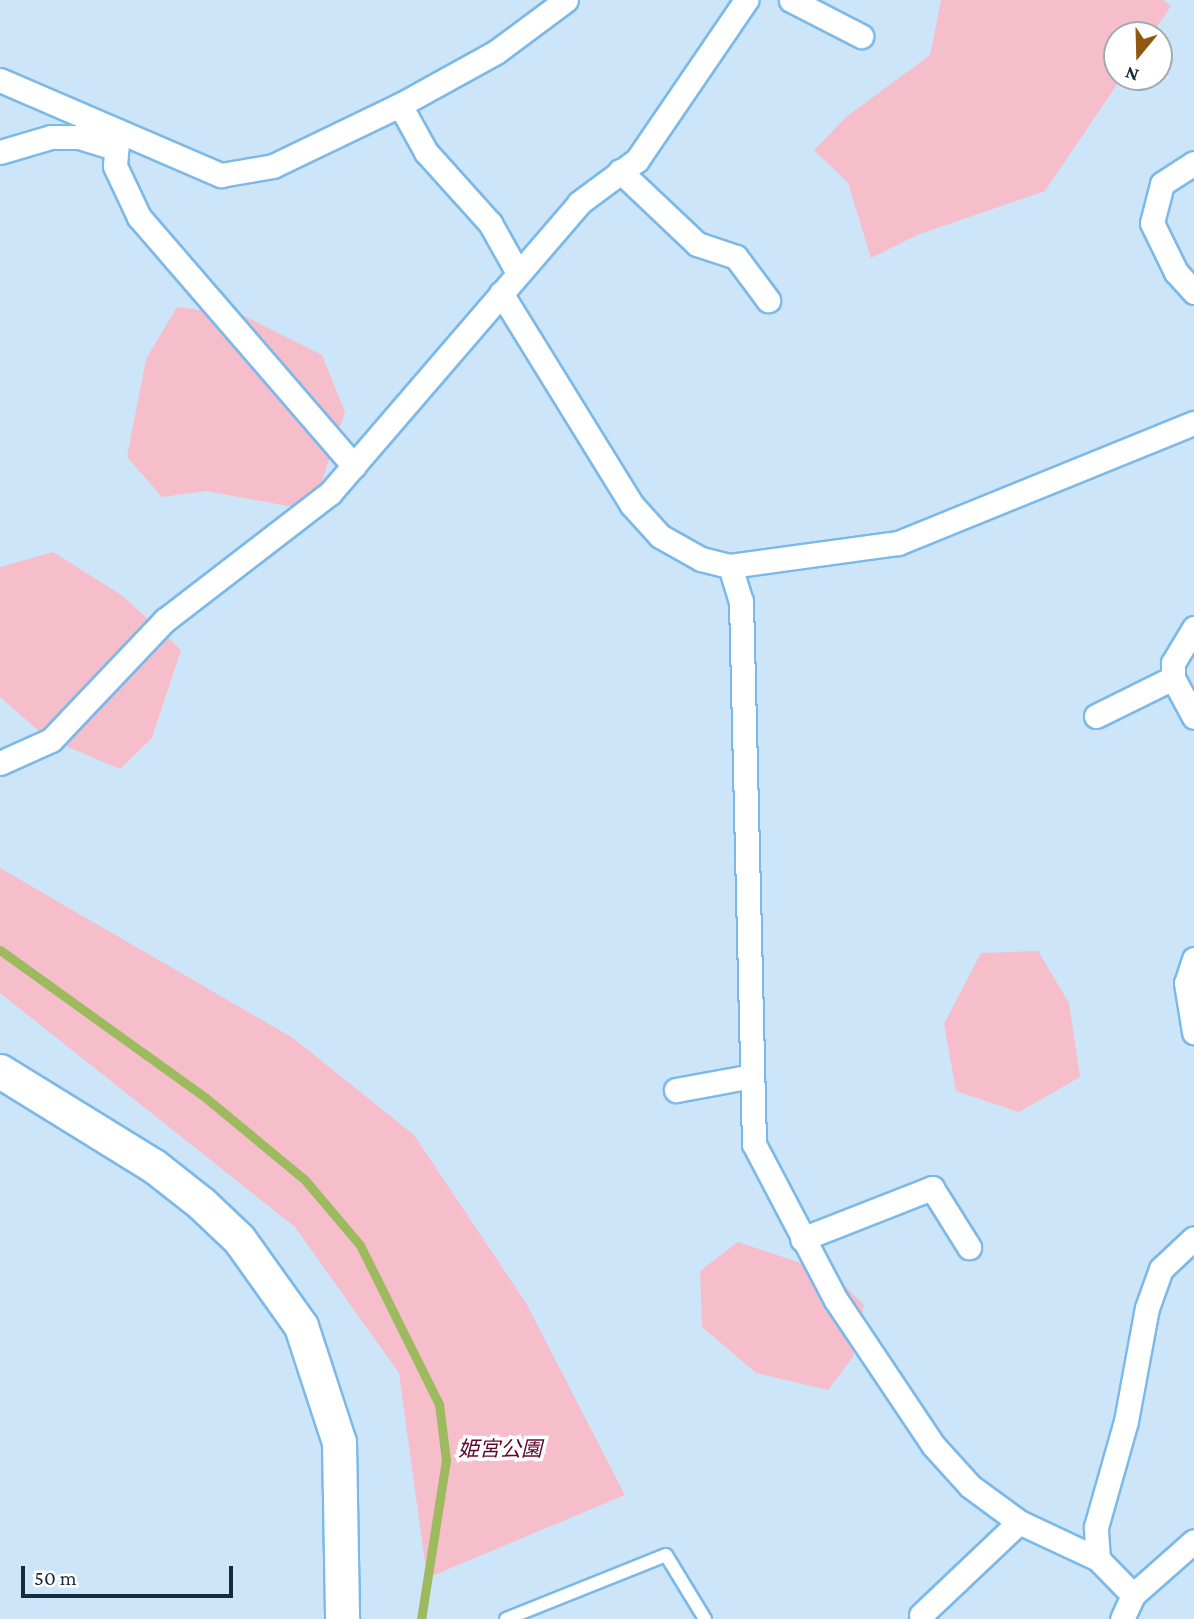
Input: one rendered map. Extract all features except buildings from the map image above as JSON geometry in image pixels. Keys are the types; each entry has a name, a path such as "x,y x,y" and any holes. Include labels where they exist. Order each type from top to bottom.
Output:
{"street":[{"path":"0,80 117,140 220,175 273,166 400,105 496,52 566,0"},
{"path":"0,763 51,740 166,620 330,494 579,203 637,160 746,0"},
{"path":"792,0 861,36"},
{"path":"400,105 426,152 490,223 518,273"},
{"path":"0,152 51,137 79,136 117,140"},
{"path":"117,140 116,166 139,218 354,466"},
{"path":"1194,163 1162,184 1152,223 1175,272 1194,292"},
{"path":"620,171 697,244 736,257 768,299"},
{"path":"501,293 632,505 660,537 701,559 730,566 898,543 1194,423"},
{"path":"730,566 741,601 754,1144 802,1239 933,1445 970,1486 1019,1522 1098,1559 1133,1595"},
{"path":"1194,628 1173,663 1173,678 1194,717"},
{"path":"1096,716 1173,678"},
{"path":"1194,959 1186,983 1194,1032"},
{"path":"0,1071 154,1167 201,1203 239,1239 301,1326 340,1443 342,1619"},
{"path":"676,1090 752,1076"},
{"path":"802,1239 932,1188 969,1247"},
{"path":"1098,1559 1096,1527 1126,1421 1147,1308 1161,1269 1194,1238"},
{"path":"921,1615 1019,1522"},
{"path":"1122,1619 1133,1595 1194,1541"}],"lane":[{"path":"506,1619 666,1555 705,1619"}],"green space":[{"path":"941,0 1163,0 1171,6 1161,21 1103,21 1103,91 1113,91 1045,191 917,235 871,258 848,183 814,150 846,117 930,55"},
{"path":"177,307 244,316 322,355 345,412 320,487 299,508 206,491 162,497 127,457 146,359"},
{"path":"53,552 123,596 181,650 152,738 120,769 47,738 0,697 0,567"},
{"name":"姫宮公園","path":"0,868 293,1038 414,1135 526,1303 625,1495 427,1578 399,1373 295,1227 0,993"},
{"path":"1038,951 1069,1003 1080,1077 1019,1112 956,1091 944,1024 981,953"},
{"path":"738,1242 807,1265 842,1283 864,1305 853,1357 828,1390 756,1373 702,1327 700,1271"}],"waterway":[{"path":"0,950 206,1098 305,1180 360,1245 439,1404 446,1460 421,1619"}]}
